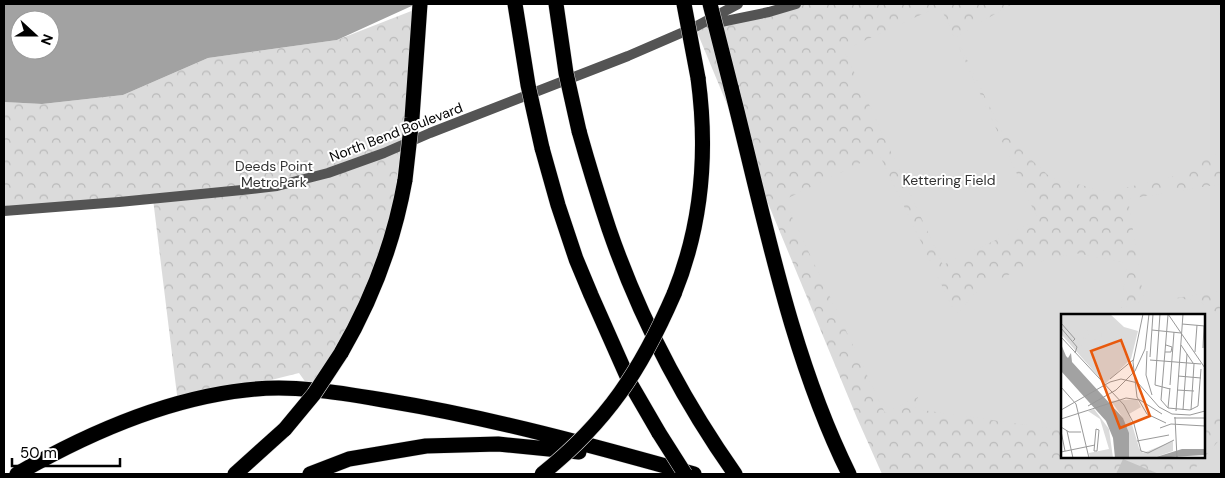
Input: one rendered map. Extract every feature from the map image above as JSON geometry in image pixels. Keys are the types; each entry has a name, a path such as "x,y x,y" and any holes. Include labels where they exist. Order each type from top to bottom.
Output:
{"highway":[{"path":"235,474 285,429 328,375 367,304 382,270 397,221 406,180 420,4"},
{"path":"515,4 528,85 542,148 576,259 630,383 685,474"},
{"path":"556,4 566,73 579,131 609,229 642,312 685,396 735,474"},
{"path":"542,474 588,433 616,400 643,359 674,294 691,246 702,177 703,142 698,78 684,4"},
{"path":"710,4 780,283 804,363 829,430 849,474"},
{"path":"17,474 101,431 178,403 247,390 293,388 344,394 480,418 694,474"},
{"path":"310,474 349,459 426,446 498,444 635,458"}],"street":[{"name":"North Bend Boulevard","path":"4,211 119,202 277,186 328,173 384,153 619,59 695,27 738,4"},
{"name":"North Bend Boulevard","path":"695,27 769,12 796,4"}],"green space":[{"name":"Kettering Field","path":"796,4 1221,4 1221,474 882,474 695,27"},
{"path":"1012,4 1214,4 1221,16 1221,152 1171,177 1108,192 1050,177 1002,132 956,37"},
{"path":"940,6 1038,220 943,265 844,50"},
{"name":"Deeds Point MetroPark","path":"419,8 388,249 314,394 299,373 178,403 153,199 4,211 4,102 42,104 123,95 208,58 337,40"},
{"path":"879,154 956,315 978,290 1030,264 1075,253 1127,263 1121,308 1144,301 1128,199 1221,184 1221,291 1176,298 1198,301 1221,315 1221,418 1205,423 1205,314 1061,314 1061,430 915,409 918,397 885,413 784,200"},
{"path":"1221,438 1221,474 1190,474"}],"shaded area":[{"path":"4,4 416,4 337,40 208,58 123,95 42,104 4,102"}],"building":[{"path":"1123,459 1159,474 1116,474"}]}
